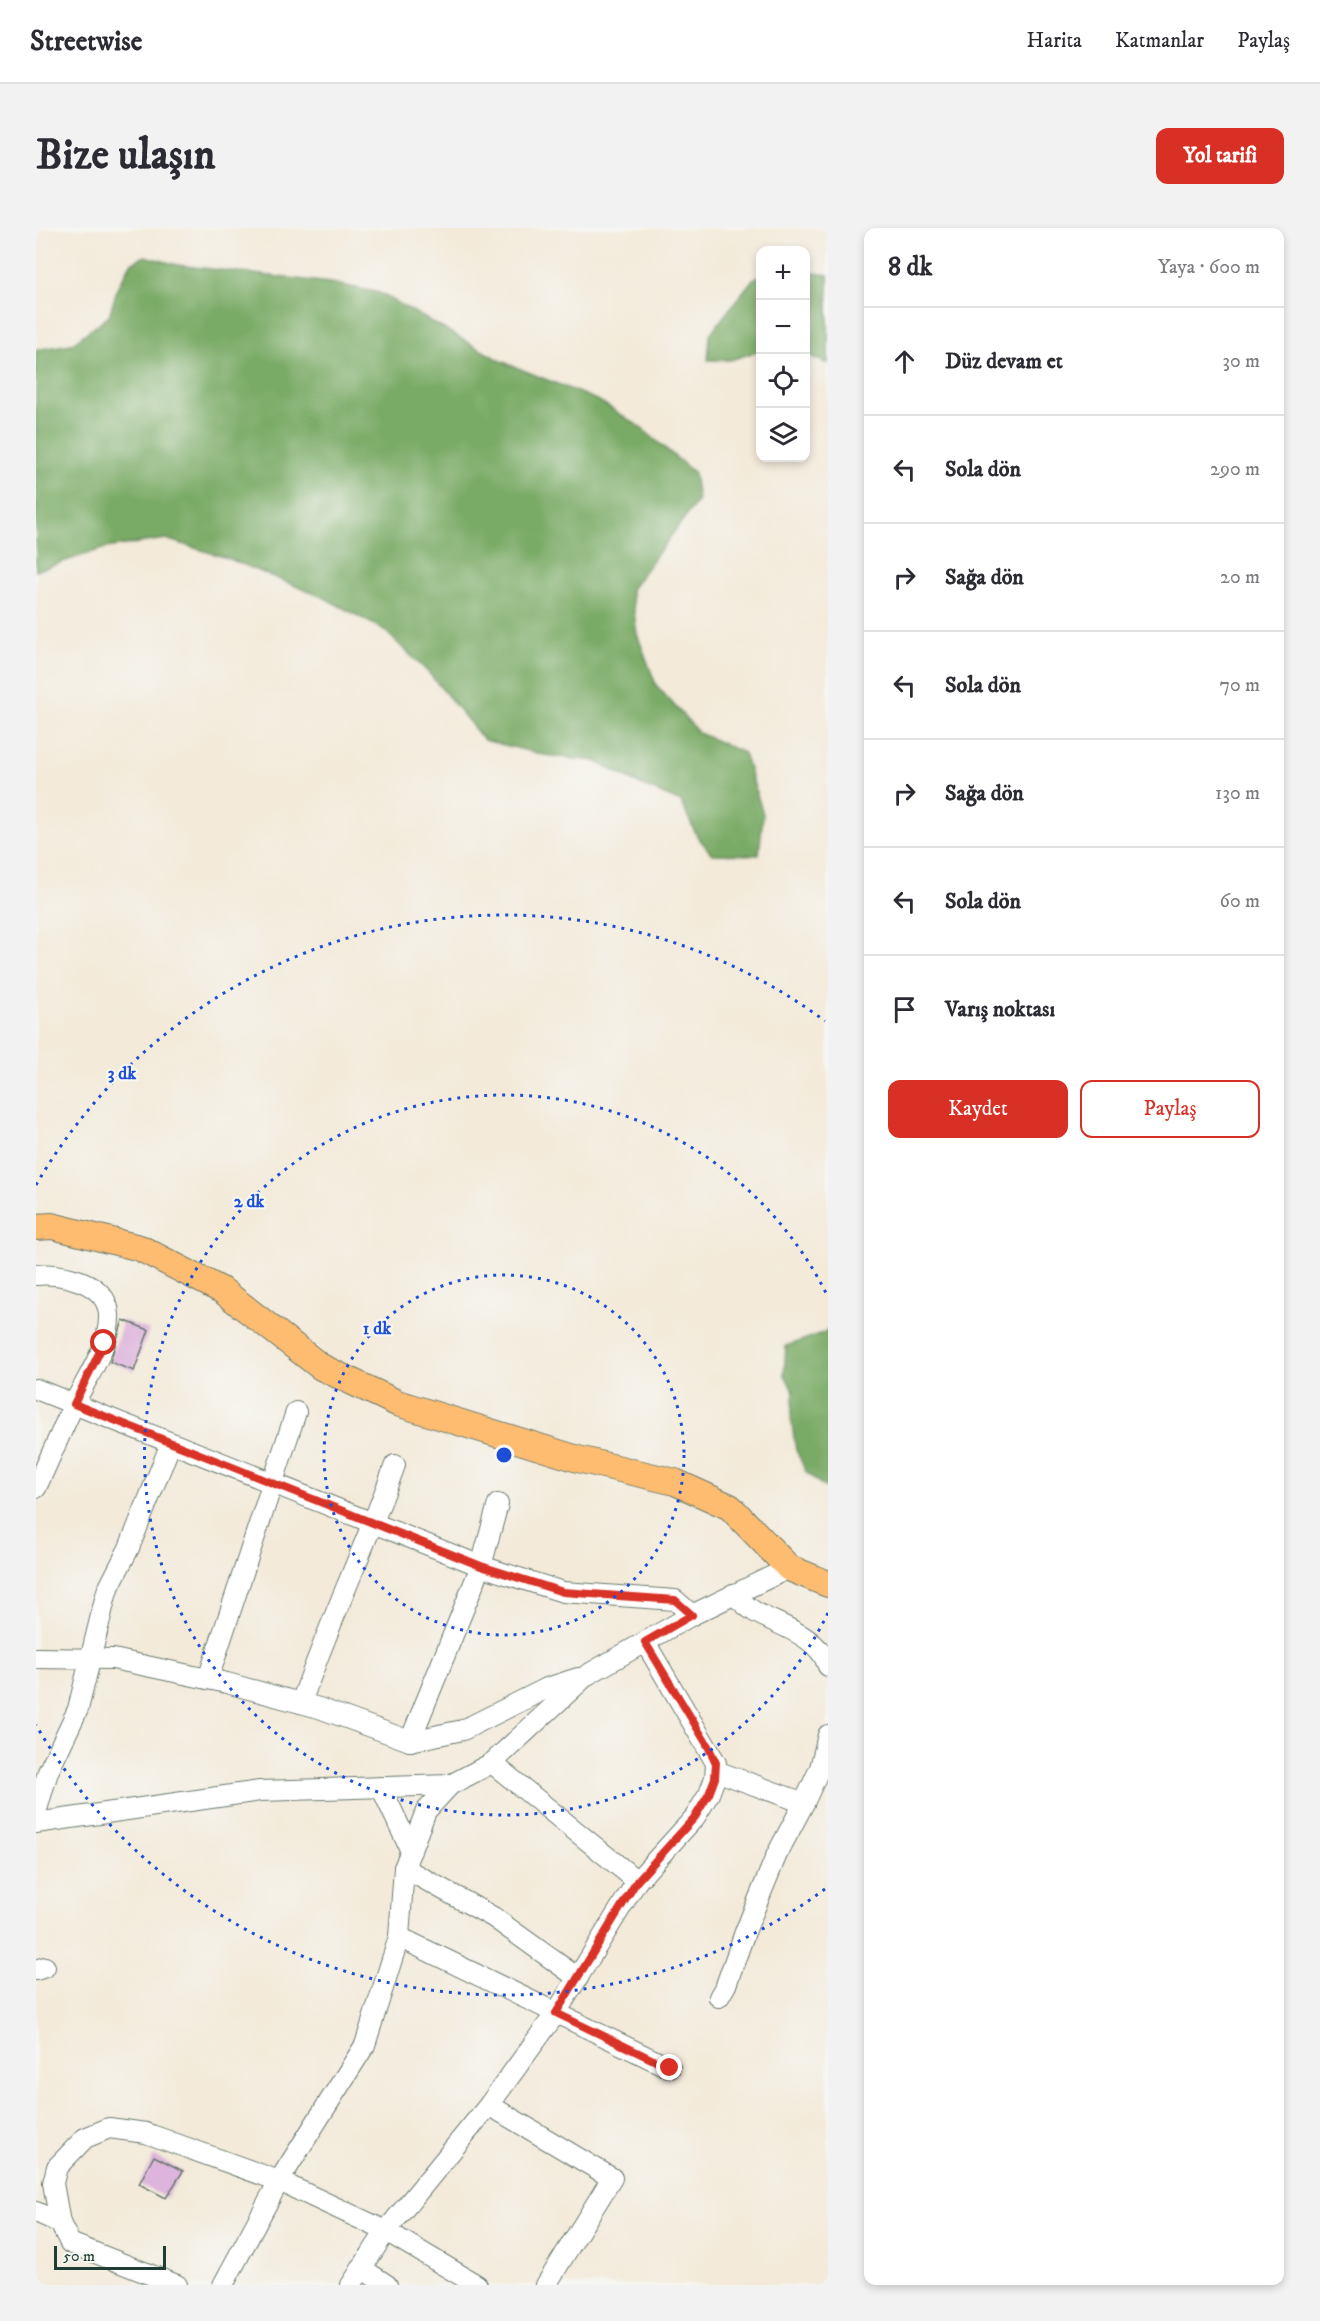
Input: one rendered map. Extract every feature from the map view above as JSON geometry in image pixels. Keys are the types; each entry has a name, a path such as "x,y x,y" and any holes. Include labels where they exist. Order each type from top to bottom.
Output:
{"main road":[{"path":"36,1227 52,1226 140,1248 223,1291 321,1367 397,1403 578,1459 675,1482 730,1507 789,1568 828,1584"}],"street":[{"path":"36,1275 48,1274 82,1281 102,1296 109,1314 104,1343 36,1488"},
{"path":"36,1389 481,1566 563,1592 675,1600 692,1615"},
{"path":"208,1679 297,1412"},
{"path":"36,1813 48,1772 78,1709 107,1591 129,1548 171,1443"},
{"path":"301,1703 319,1652 374,1523 395,1465"},
{"path":"410,1741 481,1566 498,1504"},
{"path":"36,1658 113,1659 208,1679 301,1703 410,1741 463,1730 547,1688 587,1675 692,1615 789,1568"},
{"path":"733,1594 752,1610 803,1636 819,1647 828,1666"},
{"path":"351,2285 386,2231 489,2105 556,2013 637,1881 695,1817 709,1794 716,1763 645,1642"},
{"path":"223,2285 279,2181 365,2045 399,1937 408,1860 426,1811 450,1785 492,1762 587,1675"},
{"path":"719,1997 726,1985 777,1854 804,1803 819,1768 828,1735"},
{"path":"492,1762 637,1881"},
{"path":"716,1771 804,1803"},
{"path":"36,1823 260,1791 450,1785"},
{"path":"381,1787 408,1860 578,1978"},
{"path":"399,1937 670,2068"},
{"path":"489,2105 612,2178 546,2285"},
{"path":"177,2285 154,2281 70,2243 60,2223 53,2183 57,2167 85,2138 109,2128 146,2133 279,2181 386,2231 477,2285"},
{"path":"36,2212 60,2223"},
{"path":"361,2268 387,2285"}],"green space":[{"path":"145,256 178,265 331,283 380,293 501,361 599,401 639,426 694,473 698,500 631,589 637,634 656,685 699,733 744,753 763,814 759,855 712,854 697,836 681,802 641,785 595,761 544,755 484,740 428,672 384,630 325,598 227,558 166,539 105,548 36,571 36,350 71,344 109,316 118,286 131,263"},
{"path":"810,273 828,275 828,364 810,356"},
{"path":"756,278 756,352 730,360 708,360 710,334"},
{"path":"828,1329 828,1486 824,1487 806,1472 796,1450 791,1418 794,1391 784,1374 786,1346 823,1333"}],"building":[{"path":"123,1320 149,1330 134,1371 110,1362"},
{"path":"154,2156 183,2171 166,2198 139,2184"}],"route":[{"path":"104,1343 74,1404 481,1566 563,1592 675,1600 692,1615 645,1642 708,1746 716,1763 715,1778 709,1794 695,1817 637,1881 556,2013 670,2068"}]}
